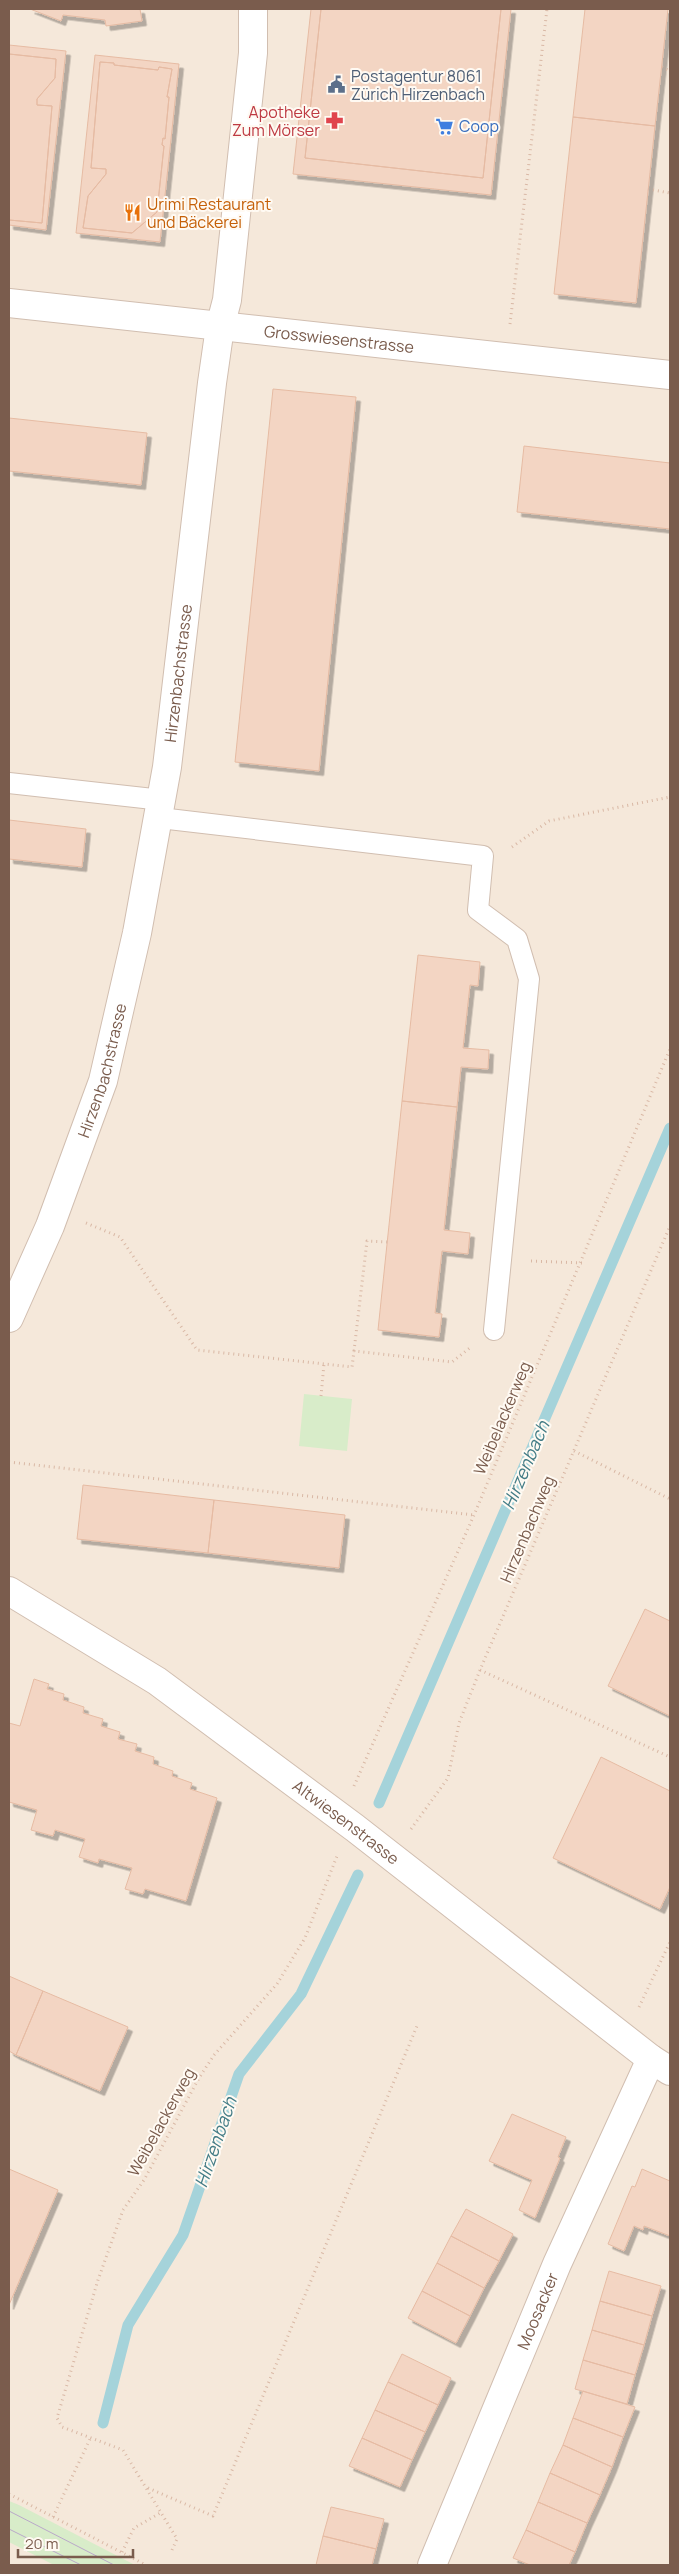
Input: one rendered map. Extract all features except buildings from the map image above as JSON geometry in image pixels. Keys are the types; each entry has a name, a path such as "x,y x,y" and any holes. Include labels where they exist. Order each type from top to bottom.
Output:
{"street":[{"name":"Hirzenbachstrasse","path":"9,1318 50,1226 103,1081 137,934 161,809 220,327 228,300 253,53 253,9"},
{"name":"Grosswiesenstrasse","path":"9,303 670,375"},
{"name":"Altwiesenstrasse","path":"9,1591 157,1681 354,1828 661,2065"},
{"name":"Moosacker","path":"432,2565 557,2264 661,2065"}],"lane":[{"path":"9,783 161,809 482,856 478,910 517,939 529,979 494,1330"}],"path":[{"path":"509,330 547,9"},
{"path":"662,67 670,71"},
{"path":"648,188 670,193"},
{"path":"482,856 510,849 549,821 670,797"},
{"name":"Weibelackerweg","path":"350,1793 474,1515 582,1263 670,1049"},
{"path":"81,1221 120,1237 196,1350 352,1368 367,1240 388,1242"},
{"name":"Hirzenbachweg","path":"409,1831 448,1778 459,1723 480,1670 670,1226"},
{"path":"501,1260 582,1263"},
{"path":"354,1351 452,1362 494,1330"},
{"path":"321,1396 324,1364"},
{"path":"574,1451 670,1499"},
{"path":"9,1462 474,1515"},
{"path":"480,1670 670,1756"},
{"name":"Weibelackerweg","path":"172,2550 176,2539 148,2488 123,2450 62,2427 57,2418 98,2280 123,2210 144,2180 170,2135 199,2078 214,2055 277,1984 304,1938 338,1853 354,1828"},
{"path":"638,2009 670,1942"},
{"path":"148,2488 213,2516 417,2026"},
{"path":"53,2517 90,2439"},
{"path":"9,2494 146,2565"},
{"path":"122,2552 134,2528 162,2512"}],"shaded area":[{"path":"9,9 670,9 670,2565 9,2565"}],"green space":[{"path":"304,1394 352,1399 347,1451 299,1446"},
{"path":"9,2501 135,2565 54,2565 9,2542"}],"waterway":[{"name":"Hirzenbach","path":"379,1803 670,1128"},
{"name":"Hirzenbach","path":"103,2423 128,2325 183,2235 239,2074 301,1994 358,1875"}],"tram line":[{"path":"9,2511 114,2565"},
{"path":"9,2529 81,2565"}],"place":[{"name":"Postagentur 8061 Zürich Hirzenbach","path":"337,85"},
{"name":"Apotheke Zum Mörser","path":"334,121"},
{"name":"Coop","path":"445,126"},
{"name":"Urimi Restaurant und Bäckerei","path":"133,213"}]}
